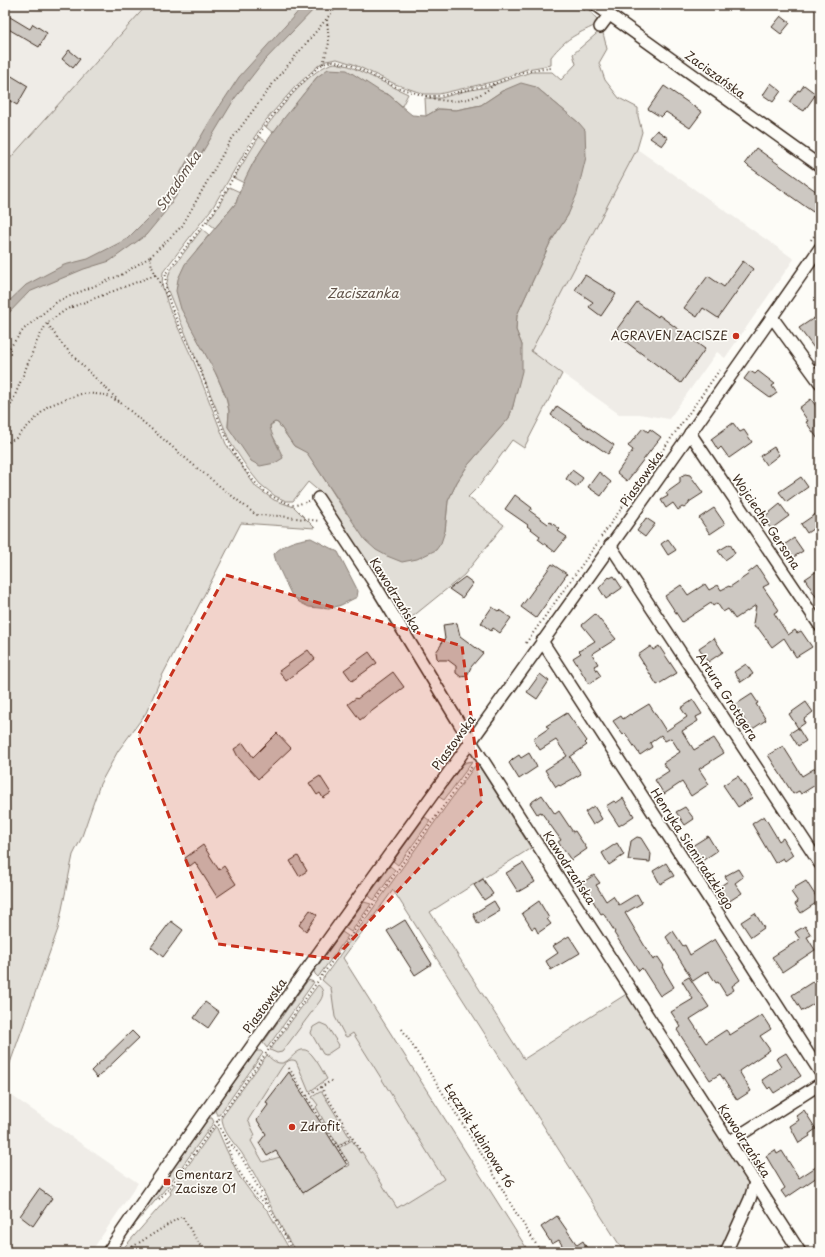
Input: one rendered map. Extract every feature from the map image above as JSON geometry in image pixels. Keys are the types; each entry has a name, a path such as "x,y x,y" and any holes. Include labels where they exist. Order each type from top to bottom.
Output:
{"street":[{"name":"Zaciszańska","path":"596,5 820,166"},
{"path":"600,27 609,15"},
{"name":"Piastowska","path":"108,1252 209,1106 542,641 820,248"},
{"path":"772,317 820,383"},
{"name":"Wojciecha Gersona","path":"690,433 820,626"},
{"name":"Kawodrzańska","path":"318,498 372,580 432,680 800,1252"},
{"name":"Artura Grottgera","path":"610,545 820,864"},
{"name":"Henryka Siemiradzkiego","path":"542,641 820,1072"},
{"path":"729,1142 820,1084"},
{"path":"726,1252 756,1182"}],"path":[{"path":"5,354 24,329 58,301 121,276 150,257 182,226 228,143 274,82 338,5"},
{"path":"323,64 329,43 327,18"},
{"path":"169,301 165,286 166,273 215,210 248,149 268,121 292,93 317,68 332,61 351,65 396,87 437,101 455,102 481,94 496,82"},
{"path":"425,96 441,96 496,82 523,72 551,68"},
{"path":"811,241 820,228"},
{"path":"150,257 155,275 169,301 198,364 228,443 246,470 258,485 275,498 294,505 318,498"},
{"path":"5,420 37,341 47,323 67,309 155,275"},
{"path":"47,323 61,343 122,404 197,468 256,515 280,516 334,523"},
{"path":"524,646 725,362"},
{"path":"5,444 16,438 48,406 66,399 84,393 106,395 122,404"},
{"path":"158,1201 168,1190 480,754"},
{"name":"Łącznik Łubinowa 16","path":"402,1029 488,1164 513,1208 541,1252"},
{"path":"289,1068 349,1165"},
{"path":"307,1096 334,1079"},
{"path":"321,1087 361,1152"},
{"path":"209,1106 224,1134 242,1158 294,1252"},
{"path":"224,1134 227,1149 240,1174 255,1195 268,1206"},
{"path":"338,1147 352,1138"},
{"path":"128,1249 182,1216 204,1252"},
{"path":"126,1245 130,1252"}],"highlighted area":[{"path":"226,575 462,646 482,801 334,959 218,944 138,735"}],"shaded area":[{"path":"5,5 147,5 5,164"},
{"path":"147,5 582,5 597,19 596,25 576,35 561,45 551,57 551,65 527,69 496,81 439,94 424,94 395,84 353,64 337,59 320,64 295,87 266,120 247,148 213,207 163,272 162,285 169,308 194,362 226,444 256,487 274,500 294,507 315,528 241,523 162,676 146,713 118,751 100,784 81,839 73,855 58,929 5,1077 5,164"},
{"path":"602,29 607,49 599,63 605,80 619,98 638,108 638,116 642,132 637,149 531,351 562,374 524,448 512,440 479,486 468,497 504,525 464,575 401,626 355,546 322,494 308,482 293,501 286,501 275,496 260,484 230,442 166,286 170,271 202,229 209,235 197,249 216,374 226,397 229,411 228,427 238,439 279,447 270,431 270,426 275,422 278,423 294,446 307,452 346,513 445,531 448,501 457,482 468,465 509,418 513,406 522,345 516,330 517,315 550,243 568,215 579,123 536,87 502,91 481,105 456,110 438,109 426,116 425,98 441,98 465,91 488,87 531,72 552,72 561,80 576,64 573,54"},
{"path":"335,63 349,66 408,94 402,106 389,95 381,92 317,77 273,133 266,127 297,89 316,72"},
{"path":"259,137 267,142 253,163 244,183 234,178"},
{"path":"637,149 794,259 725,358 717,352 669,419 639,414 619,414 531,351"},
{"path":"229,187 240,192 236,203 215,228 207,222 217,209"},
{"path":"473,761 444,800 439,797 463,764"},
{"path":"477,763 531,848 430,912 524,1059 628,993 748,1181 746,1196 722,1252 624,1252 393,890 343,958 529,1252 296,1252 288,1240 249,1164 226,1131 222,1122 222,1117 267,1055 276,1062 284,1063 299,1051 303,1050 312,1055 327,1079 309,1092 296,1061 288,1061 282,1067 248,1120 255,1135 251,1141 263,1162 280,1157 303,1193 350,1165 339,1148 352,1140 360,1153 362,1152 397,1208 444,1179 353,1033 347,1037 345,1036 335,1017 331,988 322,980"},
{"path":"425,817 430,821 398,865 393,861"},
{"path":"390,866 395,870 374,900 369,895"},
{"path":"364,902 371,904 351,932 345,928"},
{"path":"342,932 348,936 318,977 314,971"},
{"path":"341,954 475,1165 333,1252 301,1252 226,1112"},
{"path":"308,980 314,982 267,1048 263,1043"},
{"path":"318,985 323,992 320,1001 282,1052 277,1053 270,1050"},
{"path":"320,1023 327,1026 339,1045 326,1055 323,1054 311,1033 313,1027"},
{"path":"256,1051 261,1051 263,1053 219,1115 217,1115 215,1111 216,1108"},
{"path":"5,1091 138,1183 91,1252 5,1252"},
{"path":"322,1092 350,1138 338,1146 316,1107 318,1105 312,1097"},
{"path":"209,1118 212,1118 214,1122 167,1187 131,1229"},
{"path":"216,1126 239,1176 255,1198 268,1211 291,1252 120,1252 171,1194 170,1191"}],"water":[{"name":"Stradomka","path":"304,5 318,5 263,62 235,98 176,196 146,235 110,261 84,269 29,292 5,317 5,305 26,285 64,265 88,259 127,239 156,210 179,175 210,121 239,77"},
{"name":"Zaciszanka","path":"328,69 347,70 381,92 389,95 412,115 426,116 438,109 456,110 481,105 502,91 521,83 536,87 579,123 585,130 586,157 577,194 568,215 550,243 517,315 516,330 522,345 522,371 509,418 468,465 457,482 448,501 445,531 441,543 436,550 417,559 402,562 376,550 365,540 307,453 294,446 278,423 275,422 270,425 270,429 283,458 275,463 260,466 251,461 228,427 229,411 226,397 216,374 181,309 176,291 178,279 185,264 236,203 250,168 270,136 317,77"},
{"path":"311,538 338,552 358,591 357,597 329,609 309,607 299,602 291,594 276,562 274,554 282,547 291,543"}],"building":[{"path":"5,14 30,29 33,24 47,33 39,47 5,27"},
{"path":"781,16 790,23 781,34 772,27"},
{"path":"69,50 80,59 73,68 62,59"},
{"path":"5,72 28,86 17,105 5,98"},
{"path":"771,83 781,91 773,102 763,95"},
{"path":"804,85 816,94 804,111 789,102"},
{"path":"664,86 702,112 690,128 666,112 661,117 648,109"},
{"path":"657,130 668,138 662,146 650,138"},
{"path":"756,148 820,194 820,202 813,212 745,163"},
{"path":"743,261 753,269 718,318 703,308 697,317 684,308 708,276 724,287"},
{"path":"585,275 616,294 601,316 589,307 593,302 575,290"},
{"path":"637,302 658,317 659,315 705,349 681,383 614,333"},
{"path":"814,318 820,326 820,356 799,328"},
{"path":"750,371 755,374 758,371 775,384 772,386 777,393 770,398 744,379"},
{"path":"811,399 820,412 820,442 806,422 808,421 799,408"},
{"path":"557,406 614,445 608,454 551,415"},
{"path":"733,423 740,432 744,430 752,442 729,458 721,447 718,450 711,439"},
{"path":"643,428 648,432 650,429 661,437 627,481 617,473 633,450 628,446"},
{"path":"774,447 779,455 766,465 760,456"},
{"path":"572,470 583,478 577,487 566,479"},
{"path":"599,472 611,482 601,496 588,487"},
{"path":"685,474 690,475 703,493 689,502 689,504 684,508 682,507 678,510 673,503 666,508 661,500 668,496 666,493 680,483 680,477"},
{"path":"801,477 808,487 787,502 779,492"},
{"path":"515,495 532,508 530,511 548,524 550,522 560,529 558,531 567,537 555,552 538,539 540,536 527,526 528,525 505,509"},
{"path":"780,504 789,516 771,529 763,518"},
{"path":"714,508 725,524 710,534 699,518"},
{"path":"820,511 820,524 807,533 801,524"},
{"path":"646,518 655,524 645,537 637,531"},
{"path":"794,538 803,551 792,558 784,545"},
{"path":"668,539 676,550 668,555 661,544"},
{"path":"730,544 735,553 725,560 718,551"},
{"path":"552,564 567,574 536,618 521,607"},
{"path":"757,566 769,584 763,587 779,610 774,613 788,635 795,630 797,633 801,631 812,647 796,657 784,638 772,647 758,628 755,628 753,624 756,605 735,619 728,609 723,612 717,603 713,606 711,603 682,622 665,596 681,585 688,595 705,584 709,590 718,585 721,590 729,586 730,587 749,574 748,573"},
{"path":"820,569 820,603 805,579"},
{"path":"614,576 622,588 606,599 599,588 609,577"},
{"path":"465,577 473,583 462,598 449,589"},
{"path":"492,607 511,618 500,633 493,628 491,631 481,623"},
{"path":"595,614 616,639 592,654 598,664 594,666 601,676 589,684 573,658 581,653 579,651 595,641 582,625"},
{"path":"457,623 460,636 483,653 471,667 467,676 461,677 456,673 456,666 448,660 439,660 436,652 442,641 445,639 443,625"},
{"path":"714,638 723,652 708,662 699,648"},
{"path":"651,646 653,650 659,646 677,673 657,685 638,655"},
{"path":"308,650 315,659 286,681 279,671"},
{"path":"369,652 377,663 352,681 344,670"},
{"path":"746,664 753,674 741,682 734,672"},
{"path":"393,672 404,687 360,720 348,704"},
{"path":"540,674 549,681 537,699 527,692"},
{"path":"752,694 758,703 756,704 766,720 751,730 735,705"},
{"path":"693,700 702,714 696,717 698,721 682,731 694,750 714,738 724,753 699,769 709,784 691,796 682,782 664,794 655,780 669,771 663,763 680,752 671,738 665,741 661,735 650,743 652,747 640,755 625,733 623,735 613,721 621,716 623,719 649,704 666,731 687,717 681,708"},
{"path":"806,702 813,712 804,719 805,723 798,728 789,714"},
{"path":"567,713 587,741 585,743 587,745 570,757 581,774 556,787 545,770 567,756 556,740 540,750 533,739 549,728 546,726"},
{"path":"798,728 806,741 798,746 790,733"},
{"path":"277,733 291,748 258,779 238,757 234,749 243,743 253,757"},
{"path":"783,746 802,776 820,765 820,782 801,794 799,791 793,794 768,755"},
{"path":"529,753 537,767 519,779 509,763 519,755 521,758"},
{"path":"320,776 331,793 323,798 320,793 317,795 309,783"},
{"path":"738,776 752,798 738,807 723,785"},
{"path":"542,795 555,814 559,811 587,849 571,860 558,842 561,840 541,812 537,814 530,803"},
{"path":"623,798 634,816 619,826 606,806 614,801 616,803"},
{"path":"594,806 602,819 593,825 585,812"},
{"path":"685,807 694,819 685,825 676,812"},
{"path":"764,816 779,841 783,838 793,855 785,861 783,858 775,863 752,824"},
{"path":"708,836 717,851 702,861 692,846"},
{"path":"637,837 641,838 651,854 650,862 628,860 631,841"},
{"path":"617,843 624,855 609,865 602,853"},
{"path":"203,845 219,870 224,866 236,884 217,897 195,862 190,866 185,858"},
{"path":"298,856 307,871 299,876 290,861"},
{"path":"523,863 535,882 518,892 506,873"},
{"path":"666,863 674,876 660,884 653,871"},
{"path":"738,869 743,877 735,883 742,893 728,902 719,887 728,881 725,876"},
{"path":"594,875 600,883 596,885 606,901 613,896 619,905 637,894 642,903 625,913 653,960 658,957 664,966 662,967 674,987 660,996 642,968 639,971 614,933 615,932 603,913 601,914 582,883"},
{"path":"483,879 493,894 484,900 474,885"},
{"path":"806,881 819,901 801,913 795,904 798,902 791,892 795,889 794,888"},
{"path":"494,901 500,911 478,924 473,914"},
{"path":"539,901 549,918 547,919 551,924 538,933 535,927 532,929 522,913"},
{"path":"310,910 317,915 306,931 299,925"},
{"path":"755,913 764,928 751,937 741,922"},
{"path":"405,920 432,964 415,975 387,931"},
{"path":"171,921 183,930 163,957 151,947"},
{"path":"805,926 811,935 807,937 815,950 782,972 772,957 800,939 795,932"},
{"path":"673,931 683,946 685,945 690,955 715,939 740,980 732,986 734,990 726,995 718,982 716,983 708,971 693,981 666,937"},
{"path":"569,936 580,953 551,970 546,961 558,953 553,946"},
{"path":"689,977 709,1007 690,1019 706,1043 726,1030 730,1035 762,1015 771,1029 760,1036 770,1050 739,1071 751,1091 737,1100 720,1074 710,1080 677,1030 681,1027 671,1012 693,999 682,981"},
{"path":"820,977 820,1000 802,1011 792,995"},
{"path":"205,1002 219,1012 208,1028 194,1018"},
{"path":"132,1031 139,1038 97,1078 91,1071"},
{"path":"786,1053 801,1076 774,1093 770,1087 768,1089 762,1080 781,1067 776,1059"},
{"name":"Zdrofit","path":"289,1072 347,1165 303,1193 276,1151 267,1156 259,1143 266,1134 257,1120 268,1105 266,1102"},
{"path":"804,1110 816,1129 809,1134 810,1136 799,1143 790,1126 799,1120 796,1116"},
{"path":"775,1150 777,1154 782,1151 799,1178 816,1167 820,1175 786,1198 781,1191 785,1188 766,1156"},
{"path":"39,1189 52,1198 33,1226 20,1216"},
{"path":"557,1216 577,1245 583,1241 589,1252 566,1252 559,1240 552,1244 541,1227"}],"place":[{"name":"AGRAVEN ZACISZE","path":"736,336"},
{"name":"Zdrofit","path":"292,1127"},
{"name":"Cmentarz Zacisze 01","path":"167,1182"}]}
